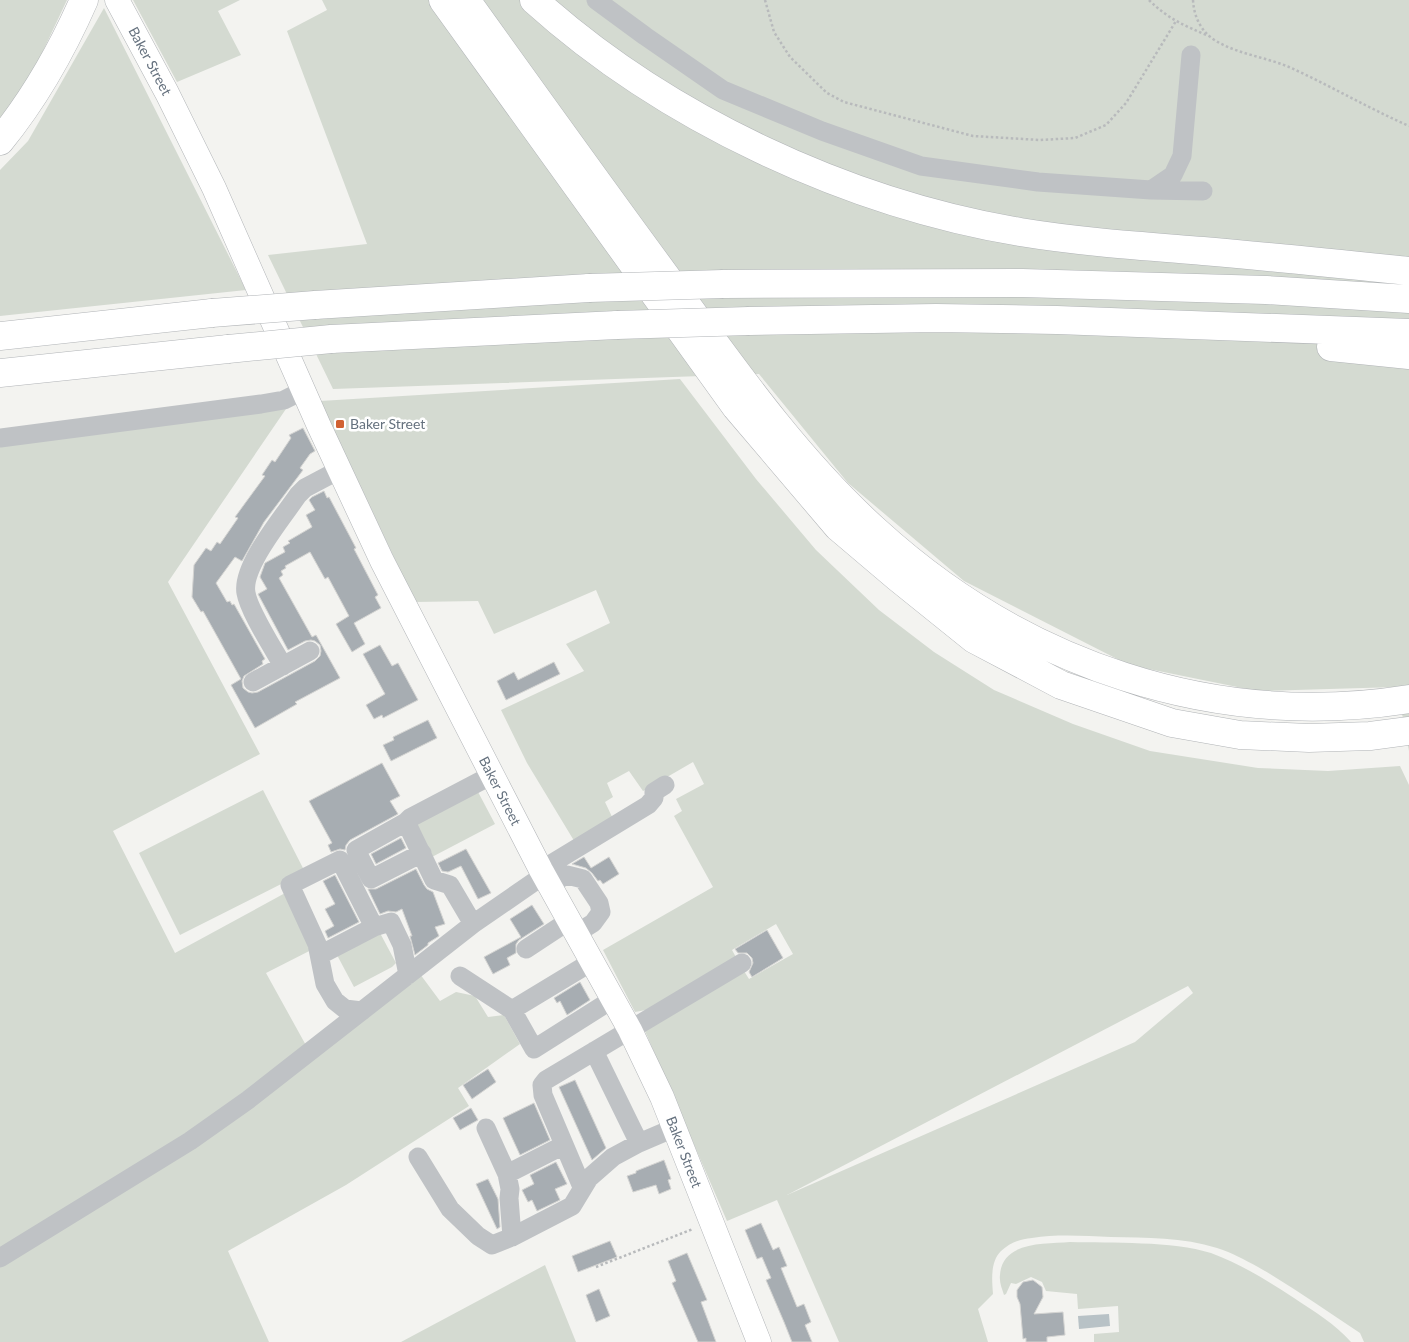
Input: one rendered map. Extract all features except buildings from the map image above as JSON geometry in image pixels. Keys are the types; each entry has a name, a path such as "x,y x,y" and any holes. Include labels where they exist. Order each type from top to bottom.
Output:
{"highway":[{"path":"0,141 34,95 54,62 84,0"},
{"path":"443,0 736,407 838,527 974,639 1061,685 1172,723 1240,735 1309,738 1370,736 1409,731"},
{"path":"466,0 730,364 785,433 815,468 876,531 947,588 989,616 1048,647 1131,680 1163,688 1227,701 1279,705 1331,706 1386,702 1409,698"},
{"path":"534,0 615,64 648,87 694,114 768,153 851,187 891,200 974,223 1038,235 1115,245 1203,251 1409,271"},
{"path":"0,336 212,313 315,305 589,288 723,284 1022,283 1266,290 1409,299"},
{"path":"0,373 228,348 331,339 617,325 749,321 936,318 1057,320 1409,333"},
{"path":"1057,320 1409,355"}],"main road":[{"name":"Baker Street","path":"117,0 167,93 214,188 339,470 382,561 544,876 630,1030 674,1128 759,1342"}],"street":[{"path":"596,0 723,90 822,131 922,166 1038,182 1151,190 1203,191"},
{"path":"1151,190 1173,175 1182,156 1191,55"},
{"path":"0,438 261,404 284,400 304,390"},
{"path":"283,666 250,606 246,592 247,579 252,563 298,495 305,488 339,470"},
{"path":"253,682 310,651"},
{"path":"362,1011 345,1009 334,1001 325,984 317,944 290,885 340,860 341,856 351,850 356,850 410,818 492,775"},
{"path":"0,1258 190,1141 248,1100 473,924 648,805 654,798 654,792 665,785"},
{"path":"406,822 434,880 450,885 473,924"},
{"path":"356,850 372,879 422,853"},
{"path":"340,860 374,927"},
{"path":"526,949 573,926 594,923 601,912 599,903 583,880 567,876 544,876"},
{"path":"320,955 374,927 391,922 402,945 408,975"},
{"path":"512,1010 593,961"},
{"path":"582,1187 543,1095 542,1085 546,1080 742,963"},
{"path":"460,976 512,1010 534,1049 613,999"},
{"path":"594,1051 639,1143"},
{"path":"486,1128 507,1174 510,1189 508,1198 512,1237"},
{"path":"418,1157 450,1208 478,1236 492,1245 512,1237 572,1206 580,1196 582,1187 589,1178 613,1156 674,1128"},
{"path":"507,1174 564,1145"}],"path":[{"path":"765,0 774,32 790,57 827,93 844,102 973,136 1040,140 1075,138 1106,126 1126,103 1176,21"},
{"path":"1149,0 1163,14 1231,48 1288,67 1409,126"},
{"path":"1193,0 1193,10 1198,23 1212,38"},
{"path":"596,1267 711,1222"}],"shaded area":[{"path":"0,0 67,0 27,85 0,120"},
{"path":"133,0 240,0 218,11 241,55 177,82"},
{"path":"322,0 1409,0 1409,751 1397,687 1257,691 1129,665 964,581 848,483 759,374 333,389 268,255 367,244 287,31 327,10"},
{"path":"104,8 246,290 0,316 0,170 28,141"},
{"path":"680,379 756,479 816,550 879,610 934,652 994,690 1073,724 1150,751 1258,768 1328,771 1400,766 1409,785 1409,1342 1364,1342 1360,1333 1258,1267 1227,1252 1204,1244 1164,1239 1051,1236 1023,1239 1008,1246 997,1255 992,1271 993,1294 978,1309 988,1342 839,1342 777,1200 727,1221 645,1031 744,971 749,979 793,954 776,924 732,950 737,959 651,1009 635,1012 603,950 713,887 674,816 682,811 676,799 704,784 693,762 643,791 629,771 607,783 613,797 605,802 614,821 576,844 527,763 501,710 584,671 566,644 610,623 596,590 494,634 478,601 415,602 320,401","holes":["1188,986 1193,993 1135,1042 787,1195"]},
{"path":"288,406 168,582 260,754 113,831 175,953 298,886 325,943 266,973 313,1058 420,974 440,1001 456,992 475,996 488,1017 504,1015 520,1044 458,1088 469,1106 346,1185 228,1251 269,1342 0,1342 0,438"},
{"path":"263,790 305,872 180,935 139,853"},
{"path":"477,790 495,824 430,858 412,823"},
{"path":"380,933 396,963 354,987 337,955"},
{"path":"1070,1242 1178,1246 1211,1253 1264,1279 1324,1318 1351,1342 1094,1342 1094,1334 1119,1332 1118,1306 1078,1309 1077,1294 1046,1291 1042,1282 1031,1277 1016,1284 1011,1283 1004,1295 1001,1285 1000,1275 1003,1264 1008,1256 1016,1250 1037,1244"},
{"path":"545,1265 576,1342 401,1342"},
{"path":"1109,1314 1110,1326 1079,1329 1078,1316"}],"place":[{"name":"Baker Street","path":"340,424"}]}
